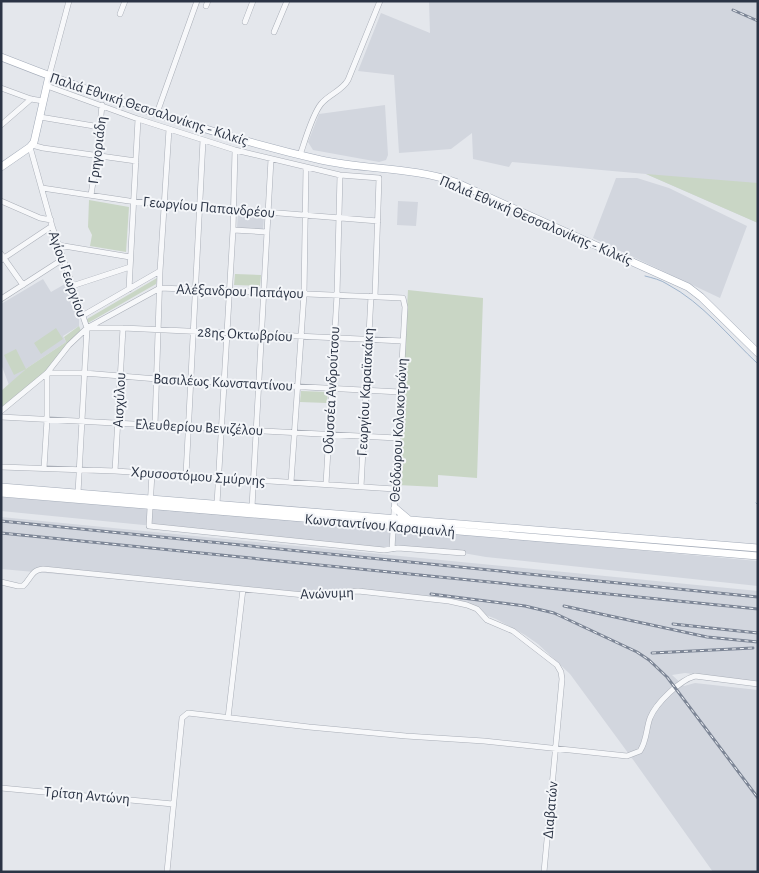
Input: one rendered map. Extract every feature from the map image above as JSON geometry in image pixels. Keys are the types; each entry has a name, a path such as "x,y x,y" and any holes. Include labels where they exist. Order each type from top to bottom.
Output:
{"main road":[{"name":"Παλιά Εθνική Θεσσαλονίκης - Κιλκίς","path":"1,57 47,80 235,139 337,164 430,175 460,184 688,287 701,297 758,353"},
{"path":"1,167 31,146 35,140 47,80"},
{"name":"Κωνσταντίνου Καραμανλή","path":"1,487 78,493 150,502 252,507 394,522 408,519 758,548"},
{"name":"Κωνσταντίνου Καραμανλή","path":"1,493 150,502 394,522 758,556"},
{"path":"395,508 408,519"}],"street":[{"path":"68,1 47,80 138,119 234,150 340,175"},
{"path":"120,14 125,1"},
{"path":"157,113 197,1"},
{"path":"245,22 252,1"},
{"path":"274,32 287,1"},
{"path":"300,155 307,134 321,104 348,80 380,1"},
{"path":"1,88 31,99 43,100"},
{"path":"1,125 31,99"},
{"name":"Γρηγοριάδη","path":"91,195 102,105"},
{"path":"40,117 100,127"},
{"path":"129,289 138,119"},
{"path":"156,425 160,271 169,129"},
{"path":"186,475 203,140"},
{"path":"31,146 136,161"},
{"name":"Αγίου Γεωργίου","path":"31,146 51,223 87,328 78,493"},
{"path":"217,504 233,230 234,150"},
{"path":"252,507 271,159"},
{"path":"292,482 304,294 306,168"},
{"name":"Γεωργίου Καραϊσκάκη","path":"340,175 379,178 378,221 362,436 361,487"},
{"name":"Οδυσσέα Ανδρούτσου","path":"326,484 337,295 340,175"},
{"name":"Γεωργίου Παπανδρέου","path":"42,188 133,201 378,221"},
{"path":"1,201 51,223 2,257 23,285"},
{"path":"233,230 267,232"},
{"path":"58,245 130,257"},
{"path":"1,299 63,259"},
{"path":"72,286 130,267"},
{"path":"82,316 160,271"},
{"name":"Αλέξανδρου Παπάγου","path":"1,411 47,373 69,345 87,328 160,288 403,298"},
{"name":"Θεόδωρου Κολοκοτρώνη","path":"392,549 405,307 403,298"},
{"name":"28ης Οκτωβρίου","path":"87,328 403,341"},
{"name":"Αισχύλου","path":"115,471 123,328"},
{"path":"44,468 47,373"},
{"name":"Βασιλέως Κωνσταντίνου","path":"47,373 84,373 157,379 400,392"},
{"name":"Ελευθερίου Βενιζέλου","path":"1,417 397,438"},
{"name":"Χρυσοστόμου Σμύρνης","path":"1,467 152,473 395,489"},
{"path":"152,473 149,526 384,550 398,548 463,553"},
{"name":"Ανώνυμη","path":"1,582 23,586 32,573 43,569 304,595 358,591 449,601 467,605 477,609 494,625 513,631 558,665 562,679 556,749"},
{"path":"228,718 243,589"},
{"path":"167,872 182,718 188,713 309,728 484,741 627,756 640,751 646,741 649,723 656,706 687,678 695,676 758,684"},
{"name":"Διαβατών","path":"544,872 556,749"},
{"name":"Τρίτση Αντώνη","path":"1,788 173,804"}],"shaded area":[{"path":"429,1 758,1 758,223 646,174 512,162 509,167 473,159 472,133 451,149 399,153 394,75 358,71 381,13 430,33"},
{"path":"385,105 388,155 386,160 379,162 313,150 308,142 319,114"},
{"path":"616,178 637,178 669,188 747,226 720,298 593,238"},
{"path":"398,201 418,202 416,226 397,225"},
{"path":"238,213 264,216 263,230 237,228"},
{"path":"43,279 51,292 65,284 71,292 79,315 79,326 63,336 66,342 27,368 9,385 1,364 1,304"},
{"path":"1,497 393,528 758,561 758,586 463,553 389,549 1,511"},
{"path":"1,517 758,591 758,682 685,673 672,675 684,686 695,683 758,690 758,872 713,872 570,674 538,644 496,619 465,607 429,599 357,590 305,596 1,569"}],"green space":[{"path":"646,174 758,183 758,223"},
{"path":"89,200 129,207 126,252 90,246 92,235 88,227"},
{"path":"235,274 261,275 260,286 234,285"},
{"path":"157,278 156,284 88,323 87,319"},
{"path":"408,290 483,298 477,478 438,475 438,487 397,485"},
{"path":"79,326 81,331 46,372 1,409 1,391 27,368 66,342 64,337"},
{"path":"56,328 63,339 41,354 34,343"},
{"path":"16,349 26,369 14,375 4,355"},
{"path":"301,391 328,392 327,403 300,402"}],"waterway":[{"path":"645,276 665,283 692,301 758,364"}],"railway":[{"path":"733,10 758,21"},
{"path":"1,521 758,597"},
{"path":"1,533 758,609"},
{"path":"431,594 525,606 554,613 637,652 649,660 667,677 758,798"},
{"path":"564,606 707,637 758,642"},
{"path":"673,624 758,633"},
{"path":"652,653 753,648"}]}
